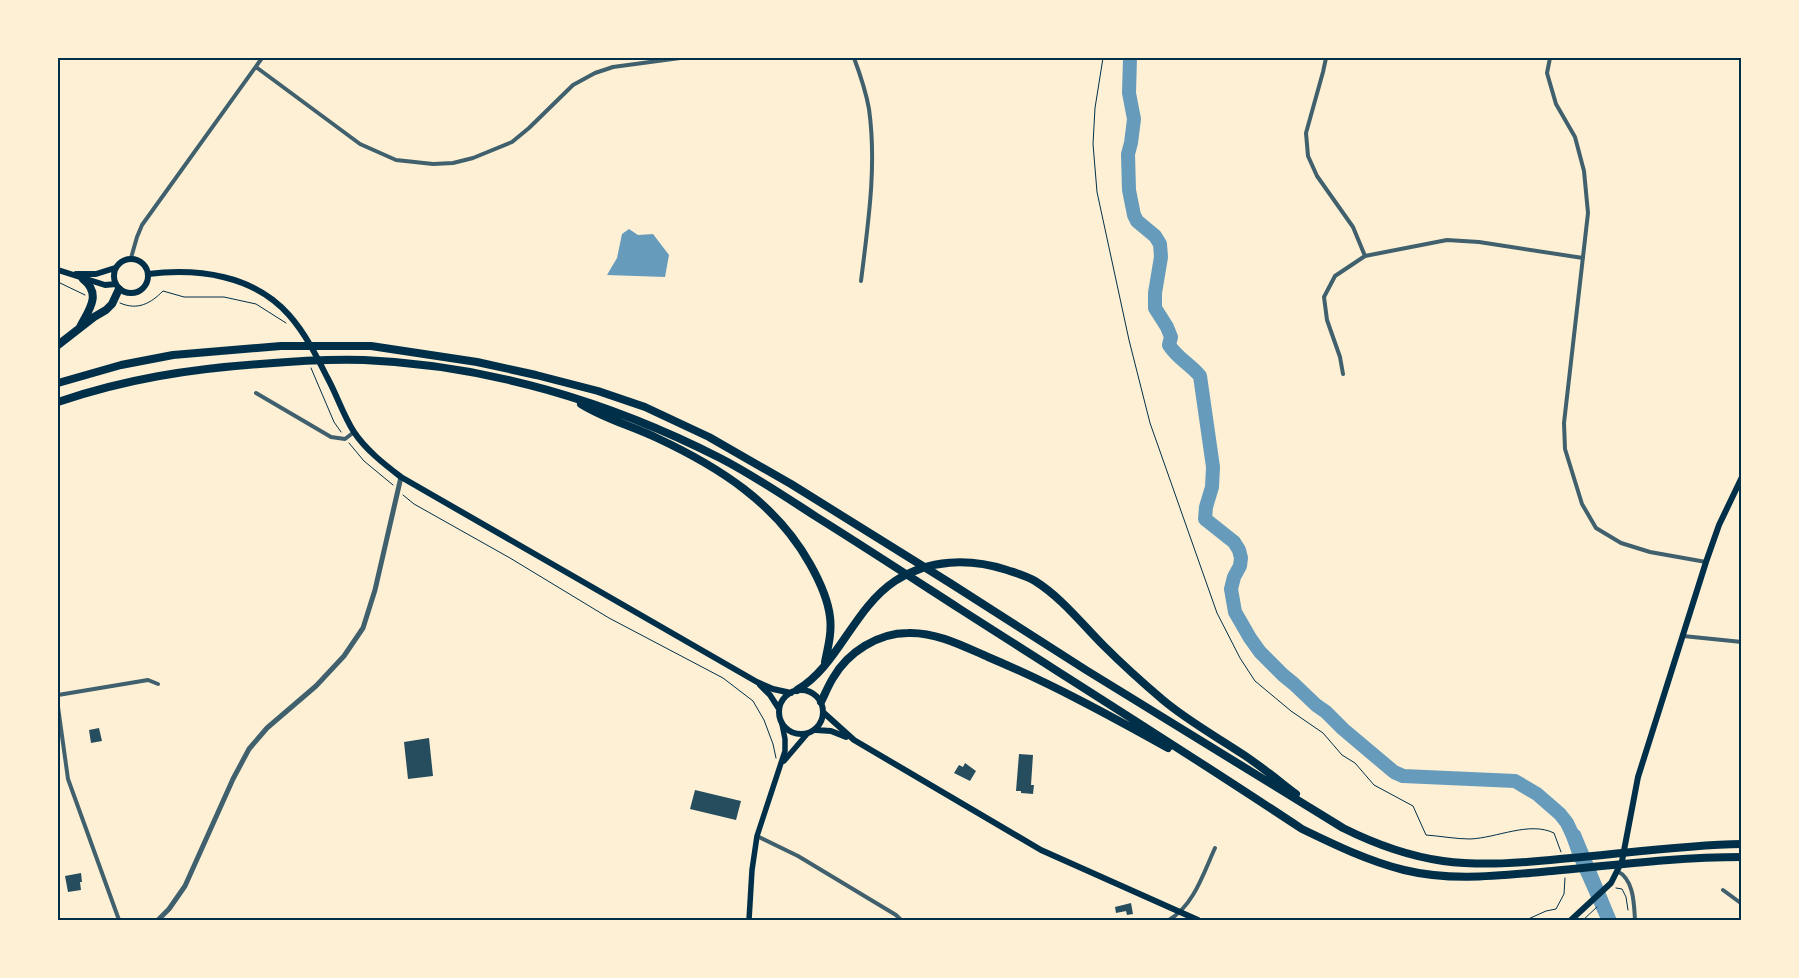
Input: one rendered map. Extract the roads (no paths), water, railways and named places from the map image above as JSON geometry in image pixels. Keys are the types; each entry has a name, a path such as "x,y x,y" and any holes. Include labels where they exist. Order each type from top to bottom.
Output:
{"highway":[{"path":"79,328 91,306 93,298 89,285 83,279"},
{"path":"58,345 110,307 117,286"},
{"path":"58,383 121,365 173,355 281,346 335,345 371,346 477,362 589,389 645,407 708,437 791,484 1095,676 1331,821 1366,840 1394,850 1428,858 1484,864 1742,844"},
{"path":"58,402 122,383 174,372 228,366 332,360 390,362 468,372 569,396 652,426 712,454 746,473 1302,829 1378,863 1406,871 1456,877 1510,875 1643,863 1742,857"},
{"path":"569,396 593,412 655,437 708,465 741,485 773,512 799,545 826,598 831,632 824,664"},
{"path":"794,692 818,674 872,602 895,581 926,567 947,562 989,564 1034,580 1060,600 1130,671 1175,709 1246,757 1331,821"},
{"path":"822,702 833,678 843,663 864,646 877,639 895,634 934,635 1010,666 1074,696 1236,785"}],"main road":[{"path":"58,270 104,285 117,286 128,293 137,292 146,283 148,274 142,262 131,258 121,261 115,268 113,276 117,286"},
{"path":"72,274 96,274 115,268"},
{"path":"148,274 199,273 222,277 245,284 267,296 288,314 303,332 328,377 354,432 378,459 400,477 756,682 773,689 794,692 805,690 814,694 822,702 824,713 822,722 816,730"},
{"path":"1571,920 1612,886 1622,861 1638,777 1706,562 1719,525 1742,477"},
{"path":"756,682 770,695 779,709"},
{"path":"750,920 752,870 757,836 785,752 785,739 779,717 779,709 782,701 794,692"},
{"path":"824,713 854,740"},
{"path":"782,724 792,733 799,735 816,730 831,731 854,740 1041,850 1198,920"},
{"path":"778,771 786,757 807,734"}],"street":[{"path":"131,258 139,229 262,58"},
{"path":"256,67 360,144 396,160 434,164 453,163 473,158 512,142 574,85 596,73 613,67 680,58"},
{"path":"854,58 868,108 872,140 870,206 861,281"},
{"path":"1326,58 1324,72 1306,133 1308,156 1317,176 1353,227 1365,256"},
{"path":"1550,58 1547,73 1556,104 1575,137 1584,171 1588,214 1564,423 1565,449 1582,504 1596,528 1621,543 1650,552 1706,562"},
{"path":"1343,374 1340,356 1327,320 1324,297 1335,276 1365,256 1447,240 1479,242 1583,258"},
{"path":"256,393 331,437 345,439 354,432"},
{"path":"158,920 169,909 185,886 233,779 249,749 267,728 316,686 344,656 363,628 375,590 400,477"},
{"path":"1683,636 1742,642"},
{"path":"58,695 148,680 158,684"},
{"path":"58,707 68,779 119,920"},
{"path":"757,836 798,856 896,915 901,920"},
{"path":"1169,920 1180,913 1192,898 1215,848"},
{"path":"1617,871 1621,873 1630,885 1635,920"},
{"path":"1723,890 1742,904"}],"water":[{"path":"629,229 638,235 653,234 669,255 665,277 607,275 617,258 622,234"},
{"path":"1567,823 1580,831 1617,920 1601,920 1573,857 1565,834"}],"waterway":[{"path":"1130,58 1129,93 1134,119 1128,154 1129,190 1137,221 1155,236 1160,244 1161,257 1155,293 1155,308 1171,337 1169,345 1200,376 1213,467 1212,487 1206,507 1205,519 1234,542 1239,550 1240,566 1234,577 1231,589 1235,612 1260,652 1316,705 1394,772 1403,776 1515,781 1537,794 1560,814 1567,823 1575,840"}]}
